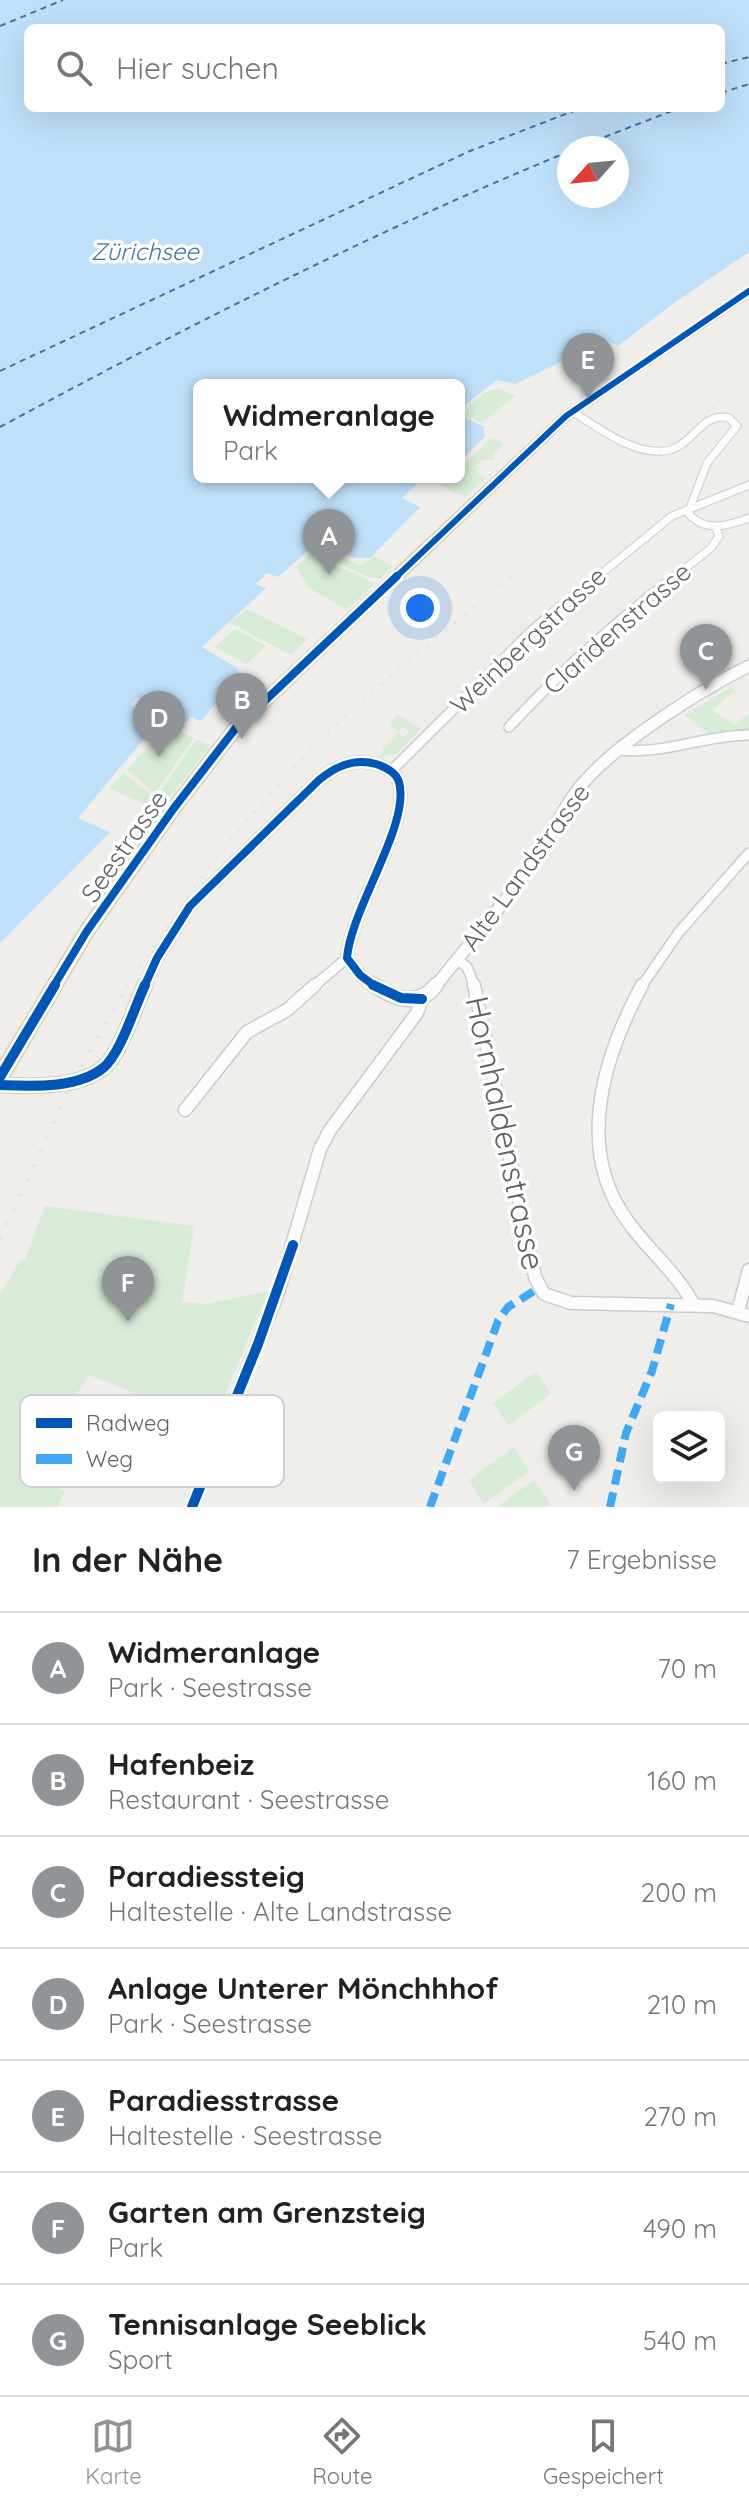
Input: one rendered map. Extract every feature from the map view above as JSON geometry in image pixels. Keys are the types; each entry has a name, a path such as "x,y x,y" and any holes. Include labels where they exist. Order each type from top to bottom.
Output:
{"main road":[{"name":"Seestrasse","path":"0,1077 87,931 174,808 235,729 572,411 749,291"}],"street":[{"path":"572,411 600,428 651,451 678,448 702,424 722,416 735,423 735,430 707,463 690,507 692,519"},
{"name":"Weinbergstrasse","path":"391,771 533,630 671,516 749,485"},
{"path":"671,516 692,519 703,526 716,528 749,518"},
{"name":"Claridenstrasse","path":"509,727 551,682 613,624 711,548 719,536 716,528"},
{"name":"Alte Landstrasse","path":"237,1395 293,1245 302,1203 325,1139 417,1013 422,999 434,991 534,862 581,784 619,750 715,685 749,666"},
{"path":"619,750 637,752 713,738 749,735"},
{"path":"0,1085 37,1086 81,1079 104,1068 162,950 200,894 330,770 358,762 374,763 391,771 399,781 400,803 376,873 350,932 347,958 287,1010 247,1032 185,1110"},
{"path":"694,1305 681,1278 638,1238 611,1194 598,1145 598,1112 612,1052 637,994 667,948 749,853"},
{"name":"Hornhaldenstrasse","path":"347,958 360,977 373,985 404,998 422,999"},
{"name":"Hornhaldenstrasse","path":"458,960 470,972 476,993 539,1288 561,1302 694,1305 743,1313"},
{"path":"743,1313 749,1270"},
{"name":"Alte Landstrasse","path":"192,1507 200,1487"}],"green space":[{"path":"498,388 515,396 482,423 465,416 478,398"},
{"path":"490,438 504,444 492,456 496,459 483,460 478,464 481,467 477,472 486,478 466,497 439,485 465,483 465,463"},
{"path":"326,548 359,566 374,556 392,566 380,579 368,577 319,554"},
{"path":"311,553 375,583 347,610 309,588 296,567"},
{"path":"247,609 307,639 291,655 230,623"},
{"path":"235,629 266,646 246,664 215,647"},
{"path":"731,687 736,690 712,710 735,725 749,713 749,731 708,733 685,715"},
{"path":"397,714 421,729 398,753 379,757 384,751 382,749 398,733 403,737 409,732 403,726 398,731 390,726"},
{"path":"176,729 194,738 155,793 127,770 153,740 163,744"},
{"path":"197,739 210,746 166,802 158,795"},
{"path":"124,773 153,796 150,801 156,797 164,804 159,811 109,788"},
{"path":"45,1206 194,1226 182,1302 207,1304 268,1291 225,1395 140,1395 89,1375 76,1395 20,1395 20,1487 55,1487 65,1492 57,1507 0,1507 0,1294 21,1259 25,1260"},
{"path":"536,1372 551,1394 508,1425 493,1403"},
{"path":"514,1447 529,1471 484,1504 469,1480"},
{"path":"534,1480 550,1504 546,1507 497,1507"}],"water":[{"name":"Zürichsee","path":"0,0 749,0 749,252 671,305 618,346 607,340 515,384 497,380 465,405 465,379 193,379 193,483 418,483 402,498 420,507 370,558 355,558 319,541 278,577 267,573 256,584 266,588 202,647 237,668 239,675 201,721 191,717 186,722 137,697 131,705 158,722 78,818 110,832 0,943"},
{"path":"465,418 483,426 485,436 465,457"}],"ferry route":[{"path":"0,26 63,0"},
{"path":"725,63 749,57"},
{"path":"725,92 749,84"},
{"path":"0,371 470,151 571,112"},
{"path":"0,427 166,339 419,216 670,112"}],"railway":[{"path":"509,578 749,376"},
{"path":"127,987 211,865 284,779 358,706 512,576"},
{"path":"0,1240 70,1087 128,985"}],"marked path":[{"path":"430,1507 498,1321 508,1307 539,1288"},
{"path":"610,1507 626,1433 652,1371 671,1304"}],"cycle path":[{"path":"0,1077 87,931 174,808 235,729 566,416 749,291"},
{"path":"0,1085 37,1086 81,1079 104,1068 115,1051 157,958 190,906 319,780 345,764 368,763 389,770 397,777 401,799 388,843 355,917 347,958 360,975 379,989 401,998 422,999"},
{"path":"237,1395 293,1245"},
{"path":"192,1507 200,1487"}],"place":[{"name":"Paradiesstrasse","path":"588,399"},
{"name":"Widmeranlage","path":"329,575"},
{"name":"Paradiessteig","path":"706,690"},
{"name":"Hafenbeiz","path":"242,739"},
{"name":"Anlage Unterer Mönchhhof","path":"159,757"},
{"name":"Garten am Grenzsteig","path":"128,1322"},
{"name":"Tennisanlage Seeblick","path":"574,1491"}]}
